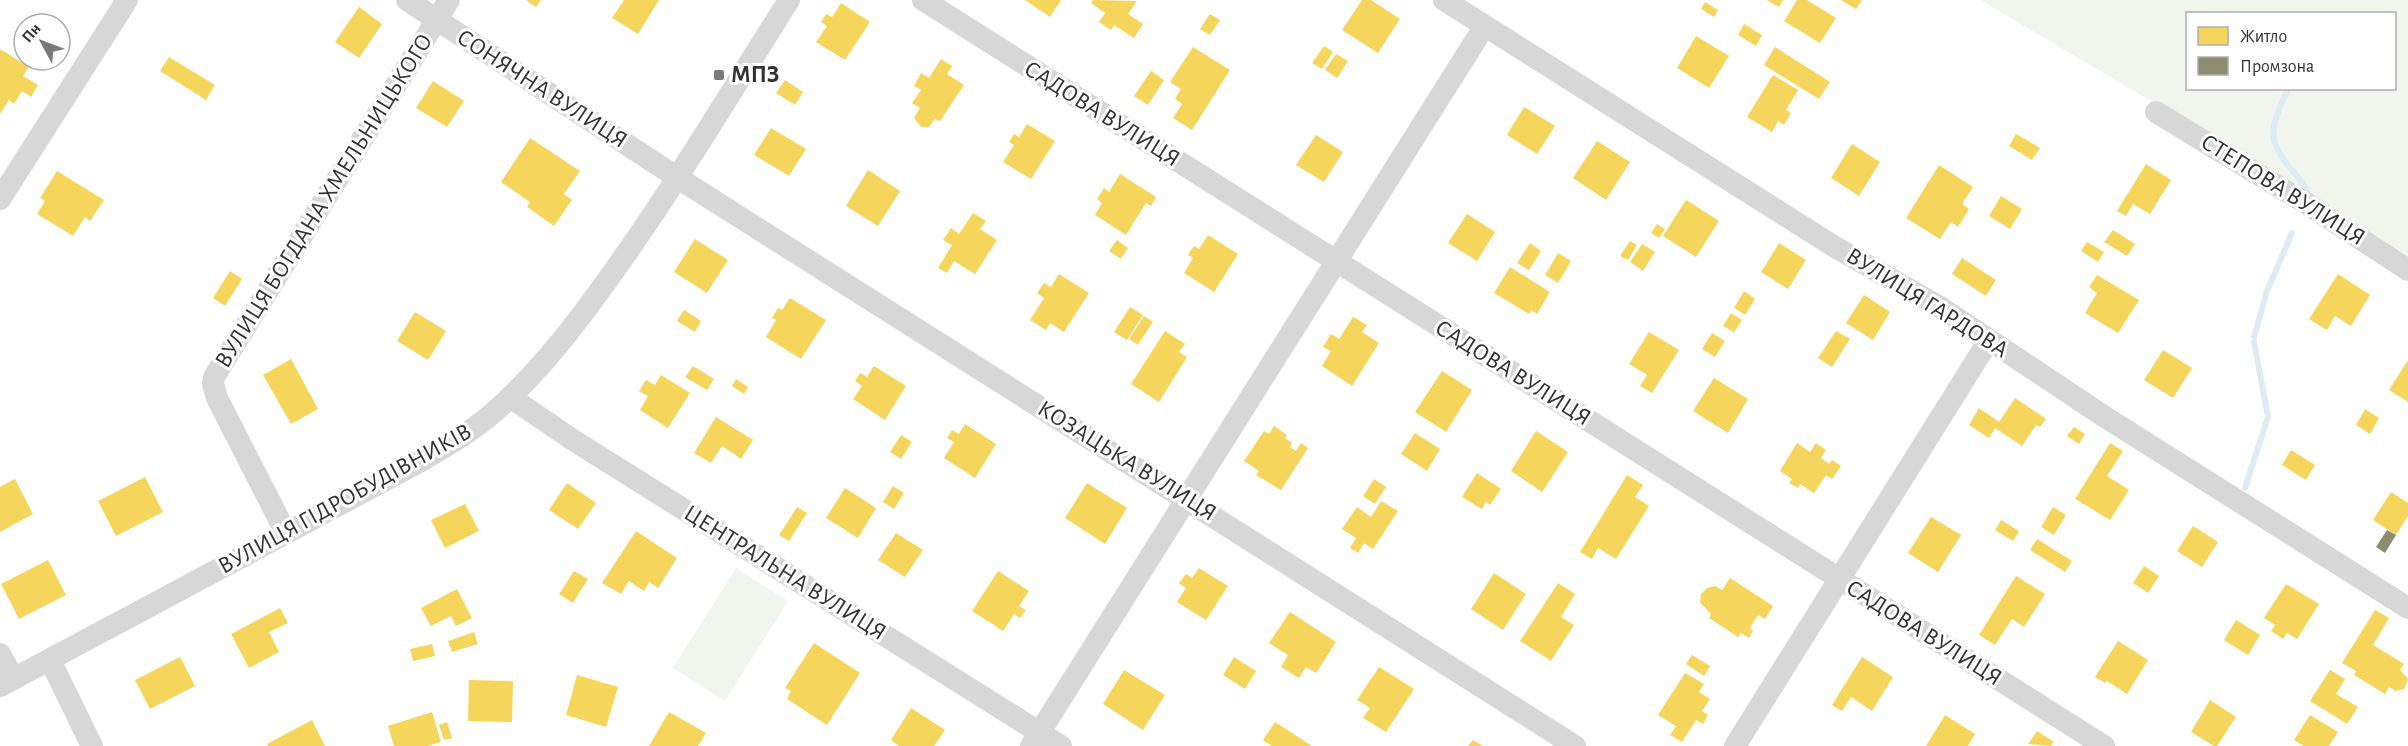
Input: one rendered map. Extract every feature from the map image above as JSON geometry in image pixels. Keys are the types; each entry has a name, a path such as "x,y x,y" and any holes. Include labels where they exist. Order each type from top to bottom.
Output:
{"street":[{"path":"0,199 127,0"},
{"name":"СОНЯЧНА ВУЛИЦЯ","path":"407,0 678,178"},
{"name":"ВУЛИЦЯ БОГДАНА ХМЕЛЬНИЦЬКОГО","path":"286,533 217,399 213,384 214,377 448,0"},
{"name":"ВУЛИЦЯ ГІДРОБУДІВНИКІВ","path":"7,682 421,461 466,434 487,418 510,397 594,299 678,178 789,0"},
{"name":"САДОВА ВУЛИЦЯ","path":"923,0 2104,746"},
{"name":"ВУЛИЦЯ ГАРДОВА","path":"1444,0 1835,247 1922,296 2116,424 2408,608"},
{"path":"1035,739 1484,27"},
{"name":"СТЕПОВА ВУЛИЦЯ","path":"2156,112 2304,202 2408,270"},
{"name":"КОЗАЦЬКА ВУЛИЦЯ","path":"678,178 1575,746"},
{"path":"1735,746 1989,340"},
{"name":"ЦЕНТРАЛЬНА ВУЛИЦЯ","path":"510,397 1035,739 1061,746"},
{"path":"0,654 7,682"},
{"path":"50,660 92,746"}],"shaded area":[{"path":"1980,0 2408,0 2408,260 2195,127"},
{"path":"736,568 788,601 725,701 673,668"}],"building: Житло":[{"path":"526,0 541,0 536,7"},
{"path":"624,0 659,0 638,34 612,18"},
{"path":"1025,0 1061,0 1050,17"},
{"path":"1093,0 1137,1 1128,14 1143,24 1134,38 1114,25 1111,30 1099,22 1105,13 1091,3"},
{"path":"1362,0 1371,0 1400,19 1378,53 1342,30"},
{"path":"1767,0 1783,0 1779,7"},
{"path":"1797,0 1807,0 1836,18 1820,43 1784,21"},
{"path":"1841,0 1862,0 1856,9"},
{"path":"1705,2 1718,10 1714,17 1701,9"},
{"path":"841,3 870,22 845,60 816,42 827,26 821,22 826,14 832,17"},
{"path":"359,7 382,24 359,58 335,42"},
{"path":"1210,14 1220,20 1210,35 1200,29"},
{"path":"1744,24 1762,35 1756,46 1738,35"},
{"path":"1696,36 1729,56 1709,88 1677,68"},
{"path":"1324,46 1333,52 1322,69 1312,63"},
{"path":"1193,47 1230,70 1192,130 1173,118 1182,104 1175,99 1181,89 1170,82"},
{"path":"1775,47 1830,82 1819,99 1764,65"},
{"path":"0,49 12,56 12,72 26,72 23,76 38,85 31,97 22,91 14,104 9,100 0,114"},
{"path":"1336,54 1348,61 1337,78 1325,70"},
{"path":"169,57 215,85 206,100 160,71"},
{"path":"941,59 952,66 947,74 964,85 940,121 935,119 929,127 921,127 914,118 920,108 912,103 921,90 914,86 921,73 929,78"},
{"path":"1151,71 1164,80 1148,105 1134,96"},
{"path":"1773,75 1798,90 1786,110 1791,113 1784,125 1778,121 1772,132 1747,117"},
{"path":"785,80 803,92 795,105 776,93"},
{"path":"433,81 464,101 447,127 416,108"},
{"path":"1524,107 1555,126 1537,154 1507,135"},
{"path":"1027,124 1055,141 1031,179 1003,162 1014,145 1009,142 1014,134 1019,137"},
{"path":"771,128 806,149 789,176 754,155"},
{"path":"2016,134 2040,148 2032,160 2009,146"},
{"path":"1316,135 1343,152 1324,182 1296,165"},
{"path":"530,138 580,171 564,194 572,200 554,226 527,207 530,202 501,182"},
{"path":"1597,141 1630,162 1606,200 1573,178"},
{"path":"1852,144 1880,162 1859,196 1831,178"},
{"path":"2146,164 2171,180 2150,214 2133,204 2126,216 2117,211"},
{"path":"1939,165 1973,187 1962,204 1969,209 1958,227 1951,222 1940,239 1906,218"},
{"path":"868,170 900,191 878,226 846,206"},
{"path":"57,171 104,200 90,221 85,217 73,236 37,214 45,201 40,198"},
{"path":"1120,174 1156,197 1151,206 1146,203 1126,235 1095,215 1102,203 1097,199 1104,188 1109,192"},
{"path":"2001,196 2022,209 2010,229 1989,216"},
{"path":"1686,200 1719,221 1696,257 1663,236"},
{"path":"973,213 986,221 980,229 997,240 975,274 954,261 947,273 938,268 952,245 943,240 951,228 959,234"},
{"path":"1467,214 1495,232 1477,261 1448,243"},
{"path":"1657,224 1665,229 1659,238 1651,233"},
{"path":"2113,230 2135,244 2127,256 2104,242"},
{"path":"1208,235 1238,254 1214,292 1184,273 1193,258 1188,255 1194,246 1199,249"},
{"path":"695,239 728,260 707,293 674,272"},
{"path":"1117,240 1128,248 1121,259 1109,251"},
{"path":"1630,241 1637,245 1628,260 1620,256"},
{"path":"2087,242 2104,252 2098,262 2081,251"},
{"path":"1530,243 1541,251 1529,270 1517,263"},
{"path":"1779,243 1806,260 1788,289 1761,272"},
{"path":"1642,244 1655,252 1643,271 1630,262"},
{"path":"1558,253 1571,261 1558,283 1545,275"},
{"path":"1962,258 1996,280 1986,296 1952,274"},
{"path":"1510,267 1550,292 1537,314 1531,310 1529,314 1494,293"},
{"path":"230,271 242,279 225,306 213,298"},
{"path":"1059,274 1089,293 1064,332 1050,323 1046,330 1030,320 1044,298 1037,293 1044,283 1051,287"},
{"path":"2338,274 2370,295 2351,326 2335,316 2327,330 2309,319"},
{"path":"2097,275 2139,300 2118,333 2085,313 2097,293 2089,287"},
{"path":"1744,291 1755,299 1745,315 1734,308"},
{"path":"1864,295 1890,312 1873,340 1846,323"},
{"path":"790,298 826,320 801,359 766,337 776,320 772,318 778,308 782,310"},
{"path":"1130,307 1143,315 1127,340 1114,332"},
{"path":"684,310 701,321 695,332 677,321"},
{"path":"415,312 446,331 428,360 397,341"},
{"path":"1731,313 1742,320 1734,332 1723,326"},
{"path":"1144,316 1153,322 1138,345 1129,339"},
{"path":"1353,317 1367,325 1362,332 1379,343 1352,386 1322,366 1331,351 1323,347 1331,334 1339,339"},
{"path":"1165,331 1185,344 1179,352 1187,357 1159,402 1131,384"},
{"path":"1836,331 1850,339 1832,367 1818,358"},
{"path":"1649,332 1679,350 1652,393 1640,386 1647,375 1629,364"},
{"path":"1712,333 1725,341 1715,357 1702,349"},
{"path":"2163,350 2192,368 2173,398 2144,380"},
{"path":"291,359 318,409 291,424 263,375"},
{"path":"2408,360 2408,402 2389,390"},
{"path":"693,366 714,379 707,390 685,377"},
{"path":"874,366 906,386 885,420 853,399 862,386 855,381 860,373 867,377"},
{"path":"1442,371 1472,390 1446,432 1415,412"},
{"path":"661,375 690,393 668,428 640,410 648,396 639,391 646,380 655,385"},
{"path":"1714,378 1748,399 1728,433 1693,411"},
{"path":"736,379 748,387 744,394 732,386"},
{"path":"2015,398 2046,419 2040,427 2036,425 2022,446 1995,428 1989,438 1969,425 1979,408 1999,422"},
{"path":"2365,409 2379,418 2370,434 2356,425"},
{"path":"716,417 753,440 741,459 722,446 711,463 694,453"},
{"path":"965,424 996,444 975,478 944,458 954,442 947,438 952,430 959,434"},
{"path":"1274,426 1287,435 1285,438 1292,443 1290,447 1296,451 1301,443 1308,448 1281,490 1256,475 1259,471 1244,461 1264,431 1269,434"},
{"path":"2074,427 2085,434 2079,444 2067,436"},
{"path":"1536,431 1568,452 1542,492 1511,471"},
{"path":"1415,433 1440,449 1427,471 1401,454"},
{"path":"901,435 912,442 901,459 890,452"},
{"path":"1797,443 1810,452 1816,443 1826,450 1821,458 1829,464 1832,460 1841,466 1832,479 1826,475 1814,493 1800,484 1798,488 1789,483 1792,479 1780,471"},
{"path":"2110,443 2123,451 2107,476 2129,490 2110,520 2075,499"},
{"path":"2291,450 2315,465 2306,480 2282,465"},
{"path":"1477,473 1501,489 1490,505 1486,502 1482,509 1462,497"},
{"path":"1627,475 1643,485 1635,497 1649,506 1616,559 1598,548 1592,559 1580,552"},
{"path":"145,477 163,512 116,536 98,501"},
{"path":"15,479 33,514 0,532 0,487"},
{"path":"1374,479 1386,487 1375,504 1363,496"},
{"path":"567,483 596,503 578,529 549,510"},
{"path":"1087,483 1127,508 1105,544 1065,518"},
{"path":"893,486 904,493 894,509 883,502"},
{"path":"845,488 876,508 858,538 826,518"},
{"path":"2391,492 2408,503 2408,516 2396,535 2373,520"},
{"path":"1381,501 1398,511 1373,549 1364,543 1358,553 1350,548 1356,538 1342,529 1357,507 1371,517"},
{"path":"465,504 479,531 445,548 431,520"},
{"path":"797,507 807,513 789,541 779,535"},
{"path":"2053,507 2066,515 2054,535 2041,527"},
{"path":"1931,517 1961,535 1938,572 1908,553"},
{"path":"2001,520 2019,531 2013,541 1995,530"},
{"path":"2193,526 2218,542 2202,567 2177,551"},
{"path":"636,531 677,558 658,588 649,582 644,591 629,581 621,594 602,583"},
{"path":"896,533 923,550 905,577 878,560"},
{"path":"2037,539 2072,561 2065,572 2030,550"},
{"path":"48,560 66,595 19,619 1,584"},
{"path":"2144,566 2159,576 2148,593 2133,583"},
{"path":"1199,568 1228,586 1206,620 1177,602 1186,588 1179,583 1186,574 1192,578"},
{"path":"574,571 588,579 573,603 559,594"},
{"path":"998,571 1029,591 1019,606 1026,610 1020,618 1014,614 1003,631 972,611"},
{"path":"1494,573 1526,594 1503,630 1471,609"},
{"path":"2016,576 2045,594 2024,627 2012,619 1995,645 1979,635"},
{"path":"1730,578 1773,606 1765,619 1758,615 1750,628 1753,631 1749,638 1741,633 1738,637 1709,618 1711,614 1700,602 1701,594 1707,588 1715,586 1722,590"},
{"path":"1558,583 1575,594 1561,617 1574,625 1551,661 1520,641"},
{"path":"2286,584 2319,604 2297,639 2287,633 2283,639 2271,631 2275,625 2264,618"},
{"path":"457,589 472,618 456,626 451,616 431,626 421,608"},
{"path":"280,608 288,623 269,632 279,652 249,668 231,634"},
{"path":"2375,610 2389,618 2373,645 2404,664 2400,670 2408,679 2404,689 2396,691 2389,687 2385,694 2354,675 2356,671 2342,663"},
{"path":"1290,612 1336,642 1316,673 1306,667 1299,678 1281,667 1288,655 1269,643"},
{"path":"2236,620 2260,635 2248,655 2224,640"},
{"path":"474,632 478,644 452,652 448,641"},
{"path":"2118,641 2148,660 2127,694 2107,681 2105,683 2095,677"},
{"path":"814,643 860,673 827,725 787,699 791,691 785,688"},
{"path":"432,644 435,656 413,661 410,649"},
{"path":"1692,655 1710,666 1704,676 1686,664"},
{"path":"180,657 195,686 150,709 135,680"},
{"path":"1234,657 1256,671 1245,689 1223,675"},
{"path":"1862,657 1893,677 1872,711 1851,697 1842,711 1832,705"},
{"path":"1379,667 1414,689 1386,732 1363,718 1370,708 1357,700"},
{"path":"1124,670 1165,695 1143,730 1103,704"},
{"path":"2330,670 2345,679 2336,694 2358,707 2347,724 2310,701"},
{"path":"1685,673 1704,684 1699,692 1710,699 1702,711 1708,715 1703,724 1696,720 1682,742 1670,735 1676,726 1658,715"},
{"path":"577,675 618,687 606,727 566,715"},
{"path":"469,680 513,681 512,722 468,721"},
{"path":"2210,700 2236,717 2217,746 2191,732"},
{"path":"911,708 945,730 934,746 899,746 891,740"},
{"path":"432,712 441,742 427,746 394,746 388,726"},
{"path":"669,712 706,733 698,746 649,746"},
{"path":"1945,715 1975,734 1968,746 1926,746"},
{"path":"2310,715 2338,732 2329,746 2304,746 2294,740"},
{"path":"312,720 325,746 268,746 267,744"},
{"path":"447,722 452,738 444,740 439,725"},
{"path":"1275,722 1312,746 1272,746 1263,740"},
{"path":"2037,731 2054,742 2051,746 2028,744"},
{"path":"1473,740 1483,746 1468,746"}],"building: Промзона":[{"path":"2387,530 2396,535 2385,553 2376,547"}],"waterway":[{"path":"2287,90 2275,121 2274,139 2282,158 2302,182 2309,196"},
{"path":"2254,337 2267,291 2292,233"},
{"path":"2245,488 2268,417 2254,342"}],"place":[{"name":"МПЗ","path":"719,75"}]}
